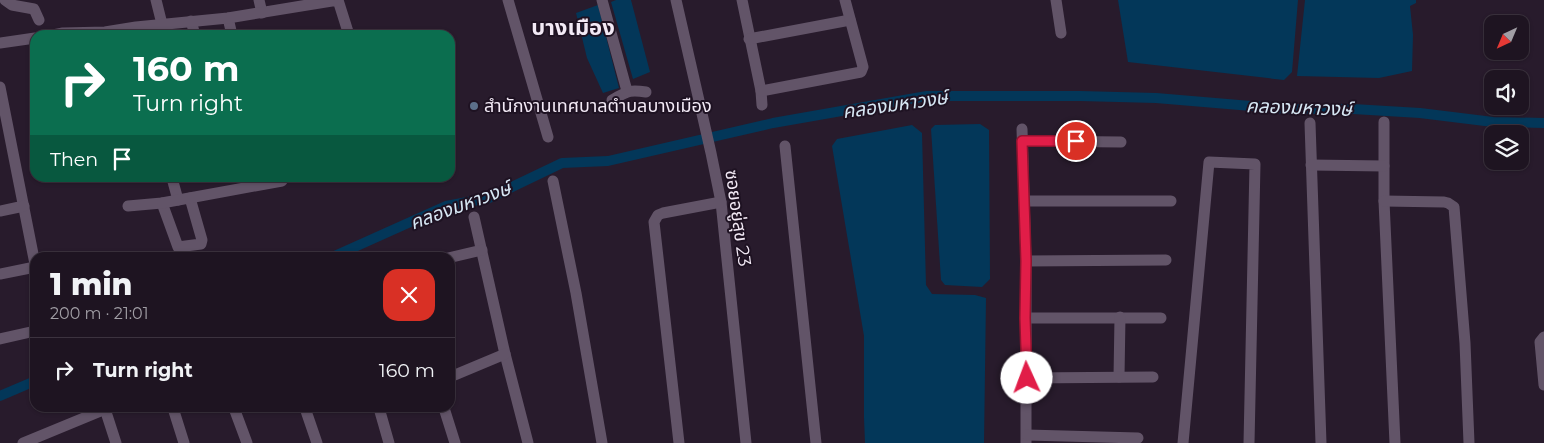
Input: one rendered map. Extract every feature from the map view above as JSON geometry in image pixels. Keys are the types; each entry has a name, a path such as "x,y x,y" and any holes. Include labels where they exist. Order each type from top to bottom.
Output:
{"street":[{"path":"6,0 12,5 34,9 39,20"},
{"path":"156,0 162,24"},
{"path":"259,0 262,13"},
{"path":"141,30 162,24 228,18 338,0 347,30"},
{"path":"508,0 548,136"},
{"path":"602,0 627,91"},
{"name":"ซอยอยู่สุข 23","path":"676,0 712,153 720,202 746,443"},
{"path":"742,0 761,91 762,105"},
{"path":"761,91 861,72 863,68 845,0"},
{"path":"1056,0 1061,33"},
{"path":"228,18 231,30"},
{"path":"749,39 850,20"},
{"path":"191,21 194,30"},
{"path":"0,43 30,39"},
{"path":"0,87 32,252"},
{"path":"612,100 627,91 646,92"},
{"path":"1384,122 1384,201 1395,443"},
{"path":"1310,123 1321,443"},
{"path":"1121,142 1022,135 1026,261 1026,439 1138,438"},
{"path":"785,146 816,443"},
{"path":"1183,443 1209,162 1255,164 1249,443"},
{"path":"1312,165 1384,166"},
{"path":"553,181 576,292 602,443"},
{"path":"162,203 178,247 201,244 202,240 174,182"},
{"path":"128,206 162,203 277,182"},
{"path":"1024,201 1171,200"},
{"path":"1384,201 1448,202 1454,207 1465,343 1468,443"},
{"path":"679,443 654,222 658,215 663,213 720,202"},
{"path":"0,211 24,206"},
{"path":"474,217 505,354 528,443"},
{"path":"455,256 482,250"},
{"path":"1026,261 1166,260"},
{"path":"0,274 30,267"},
{"path":"1119,377 1120,317"},
{"path":"1025,318 1161,318"},
{"path":"0,339 30,333"},
{"path":"1544,337 1540,342 1544,384"},
{"path":"455,375 505,354"},
{"path":"1027,378 1152,377"},
{"path":"23,443 45,438 98,412"},
{"path":"107,412 116,443"},
{"path":"174,412 184,443"},
{"path":"235,412 247,443"},
{"path":"306,412 317,443"},
{"path":"380,412 389,443"},
{"path":"445,412 455,443"}],"water":[{"path":"631,0 650,72 633,79 611,2"},
{"path":"1118,0 1298,0 1292,72 1284,80 1128,62"},
{"path":"1305,0 1416,0 1416,3 1410,6 1413,35 1412,71 1379,78 1297,76"},
{"path":"598,5 619,88 603,93 587,58 576,13"},
{"path":"980,124 989,130 990,279 982,287 945,285 941,280 931,129 935,125"},
{"path":"912,125 922,133 926,285 932,294 975,295 986,298 984,443 865,443 864,336 832,146 837,139"}],"waterway":[{"name":"คลองมหาวงษ์","path":"343,252 446,206 489,198 562,163 608,161 773,123 927,96 1156,98 1287,109 1353,109 1420,113 1493,122 1544,123"},
{"name":"คลองมหาวงษ์","path":"0,396 30,383"}],"place":[{"name":"สำนักงานเทศบาลตำบลบางเมือง","path":"474,106"}],"district":[{"name":"บางเมือง","path":"573,27"}],"route":[{"path":"1027,378 1022,141 1076,141"}]}
